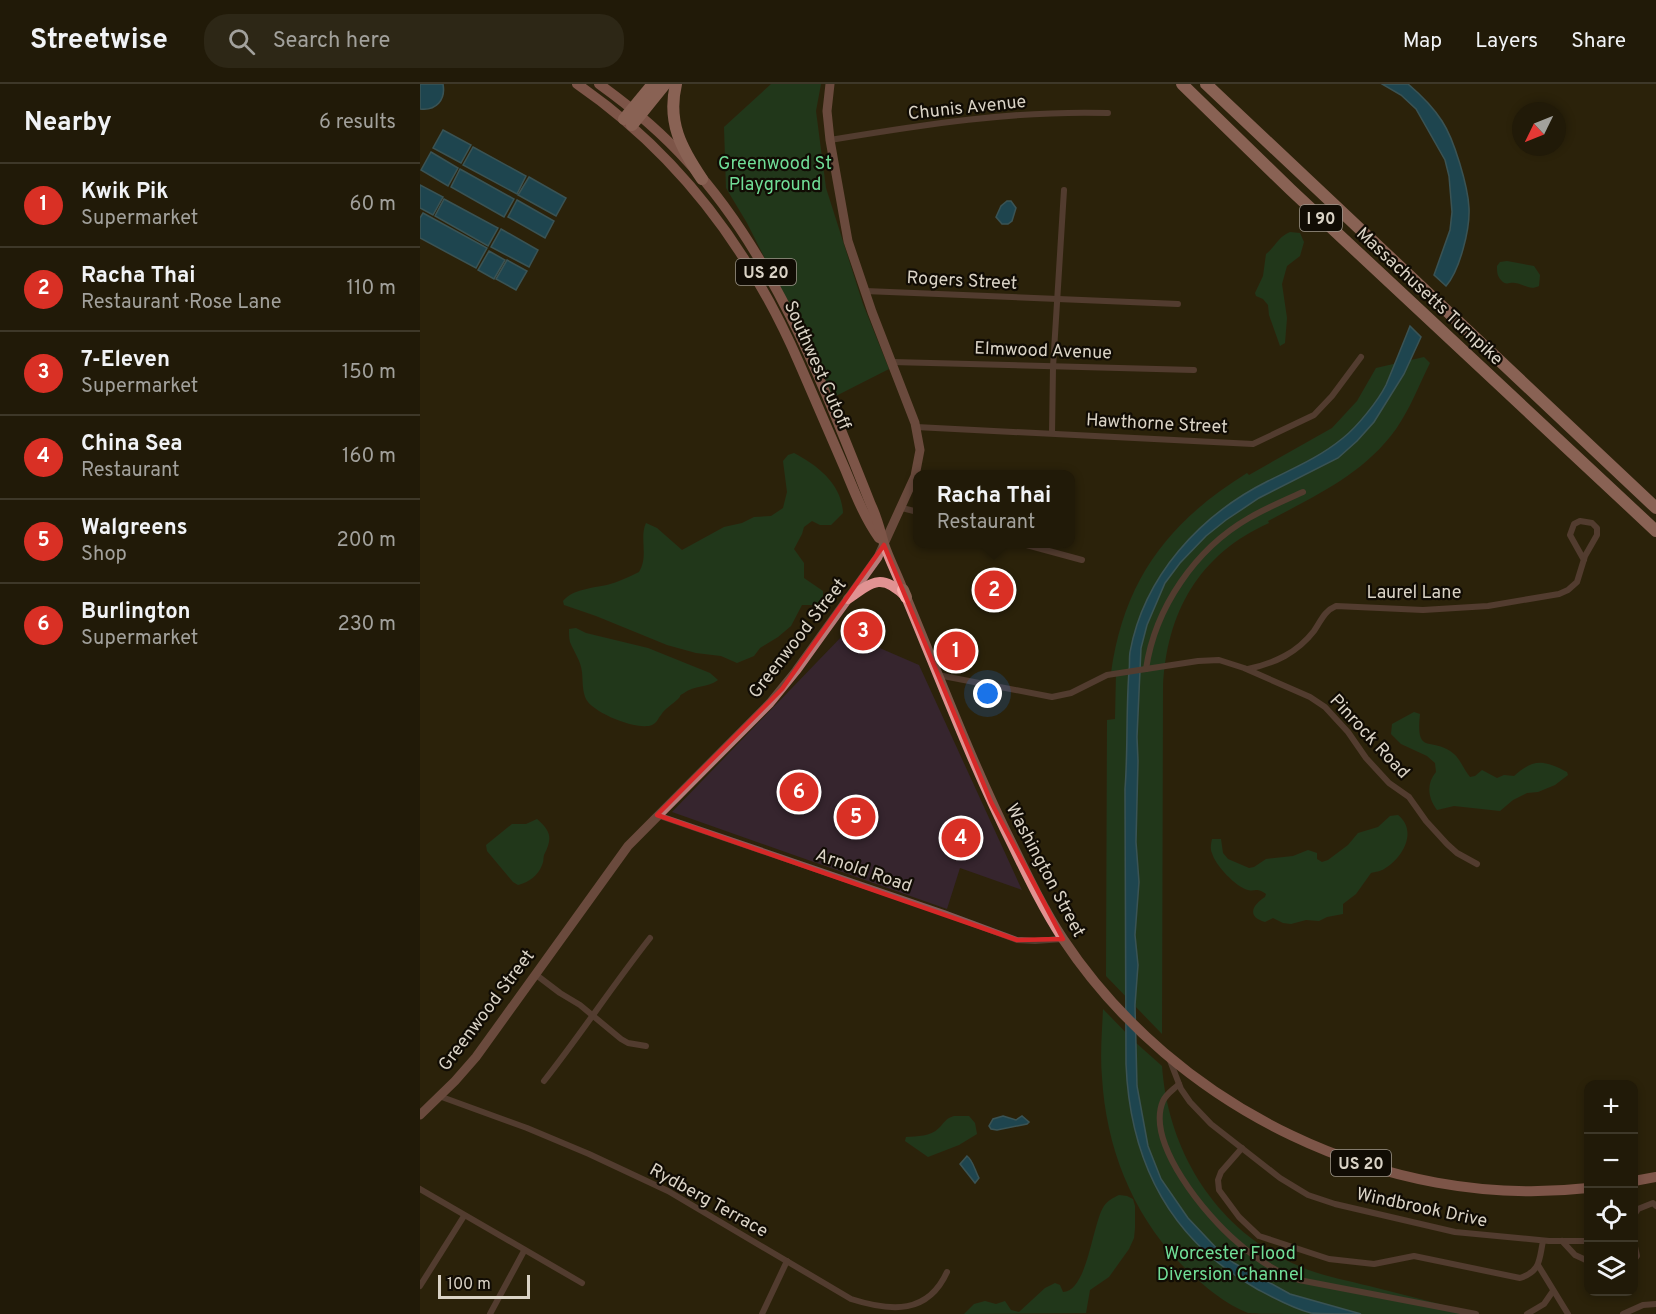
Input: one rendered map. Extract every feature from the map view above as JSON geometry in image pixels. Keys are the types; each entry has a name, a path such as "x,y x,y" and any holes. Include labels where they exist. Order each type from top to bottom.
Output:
{"highway":[{"path":"632,117 653,84"},
{"path":"632,117 665,84"},
{"path":"675,84 673,115 676,130 686,154 702,178"},
{"name":"Massachusetts Turnpike","path":"1182,84 1291,190 1656,531"},
{"name":"Massachusetts Turnpike","path":"1206,84 1656,508"}],"main road":[{"name":"Southwest Cutoff","path":"577,84 632,117 670,144 702,178 743,234 788,311 871,504 884,545 984,786"},
{"name":"Southwest Cutoff","path":"599,84 632,117 693,186 741,253 787,336 861,507 869,524 884,545"},
{"name":"Greenwood Street","path":"830,84 827,111 830,140 849,241 865,291 916,427 920,444 916,470"},
{"name":"Greenwood Street","path":"420,1115 476,1058 628,846 779,693 849,599 884,545 902,508 913,477"},
{"path":"849,599 881,581 888,582 904,593"},
{"name":"Washington Street","path":"984,786 1035,891 1063,939 1119,1010 1165,1054 1210,1088 1270,1125 1322,1149 1369,1166 1418,1178 1471,1187 1536,1191 1584,1188"},
{"path":"1638,1180 1656,1177"}],"street":[{"name":"Chunis Avenue","path":"830,140 937,123 1074,112 1108,113"},
{"path":"1052,433 1053,367 1064,190"},
{"name":"Rogers Street","path":"865,291 1178,304"},
{"name":"Hawthorne Street","path":"916,427 1257,443 1314,415 1330,399 1361,357"},
{"name":"Elmwood Avenue","path":"892,362 962,362 1053,367 1194,370"},
{"path":"1144,670 1160,619 1181,579 1216,541 1248,518 1303,492"},
{"path":"902,508 913,511"},
{"name":"Laurel Lane","path":"1247,669 1287,656 1311,634 1327,611 1336,606 1423,610 1496,606 1555,596 1568,590 1577,582 1584,560 1596,538 1598,531 1595,525 1584,521 1574,524 1570,531 1572,542 1584,560"},
{"path":"1040,548 1082,560"},
{"name":"Pinrock Road","path":"938,675 1052,697 1071,693 1107,675 1125,672 1212,660 1247,669 1310,697 1325,707 1348,732 1366,758 1389,783 1409,797 1426,821 1447,844 1457,853 1477,864"},
{"name":"Arnold Road","path":"657,815 1017,940 1063,939"},
{"path":"544,1081 650,938"},
{"path":"535,974 621,1039 628,1043 646,1046"},
{"name":"Windbrook Drive","path":"1165,1054 1190,1102 1208,1121 1290,1185 1319,1199 1455,1232 1544,1241 1584,1240"},
{"path":"1179,1084 1166,1096 1162,1106 1160,1127 1164,1141 1186,1184 1219,1225 1244,1248 1278,1271 1299,1280 1476,1314"},
{"name":"Rydberg Terrace","path":"439,1096 527,1128 668,1191 851,1299 877,1307 899,1310 916,1306 932,1298 941,1288 947,1272"},
{"path":"1242,1148 1221,1172 1218,1180 1219,1190 1239,1217 1259,1236 1329,1259 1374,1264 1414,1256 1520,1278 1532,1274 1538,1265 1544,1241"},
{"path":"420,1190 582,1283"},
{"path":"1638,1209 1653,1203 1656,1206"},
{"path":"420,1287 464,1216"},
{"path":"1562,1241 1575,1255 1584,1259"},
{"path":"489,1314 525,1251"},
{"path":"762,1314 787,1261"},
{"path":"1538,1265 1568,1314"},
{"path":"1527,1314 1544,1304 1553,1291"},
{"path":"1623,1314 1643,1305 1656,1304"}],"highlighted area":[{"path":"884,545 991,802 1063,939 1017,940 657,815 782,689"}],"shaded area":[{"path":"845,633 919,665 1022,890 960,868 947,909 672,812"}],"green space":[{"name":"Greenwood St Playground","path":"771,84 821,84 816,111 826,188 863,304 889,369 828,400 804,336 747,223 726,188 724,127"},
{"path":"1290,232 1300,233 1304,242 1300,256 1287,266 1282,284 1287,318 1285,343 1280,346 1269,315 1268,305 1255,293 1263,276 1266,254"},
{"path":"1507,261 1534,266 1540,275 1539,286 1530,288 1503,282 1498,275 1497,266 1500,262"},
{"path":"1424,357 1430,363 1406,413 1383,445 1369,459 1338,482 1268,521 1269,523 1244,536 1223,551 1205,569 1179,611 1171,635 1163,688 1162,1034 1106,976 1107,720 1115,719 1116,674 1111,673 1117,640 1127,609 1154,557 1194,512 1247,473 1249,475 1332,428 1357,401 1376,368"},
{"path":"794,453 811,463 833,484 842,503 843,513 831,525 820,525 812,521 804,527 794,549 804,563 804,578 823,591 823,596 816,605 802,605 791,626 760,648 754,656 737,663 721,656 696,653 667,645 564,605 563,601 572,594 611,584 639,572 643,560 643,535 646,523 657,528 682,550 724,527 742,523 754,517 771,516 783,508 787,492 783,461 788,455"},
{"path":"576,628 586,633 648,648 710,673 718,680 688,690 664,710 652,725 637,725 616,720 597,710 586,699 579,660 569,639 569,629"},
{"path":"1414,712 1420,714 1419,728 1423,741 1454,754 1470,777 1482,770 1497,778 1504,775 1514,776 1527,766 1539,763 1559,768 1568,775 1555,785 1538,792 1527,793 1513,800 1500,811 1454,806 1437,810 1429,791 1436,772 1435,763 1427,756 1401,744 1391,734 1392,724"},
{"path":"1398,815 1404,821 1407,836 1406,844 1397,858 1384,869 1371,873 1356,894 1343,904 1343,914 1319,921 1306,920 1291,924 1273,918 1265,922 1255,917 1253,910 1266,894 1243,888 1232,880 1217,863 1211,850 1212,839 1221,839 1223,853 1228,859 1249,868 1266,859 1293,856 1308,850 1317,853 1317,859 1322,862 1348,845 1358,833 1378,827 1390,816"},
{"path":"537,819 546,828 549,836 543,864 536,875 518,885 487,851 486,845 512,824 526,824"},
{"name":"Worcester Flood Diversion Channel","path":"1103,1009 1162,1066 1166,1098 1187,1159 1202,1186 1244,1233 1270,1251 1299,1266 1333,1278 1479,1314 1248,1313 1211,1291 1179,1262 1162,1242 1147,1221 1124,1176 1115,1152 1104,1103 1101,1060"},
{"path":"954,1116 969,1116 975,1123 977,1134 959,1145 928,1157 905,1141 906,1137 932,1133 947,1119"},
{"path":"1119,1195 1133,1199 1135,1206 1134,1238 1109,1277 1090,1290 1086,1313 964,1314 974,1304 985,1301 996,1304 1005,1301 1011,1310 1019,1312 1045,1288 1055,1283 1060,1285 1063,1292 1071,1289 1084,1269 1104,1206"}],"water":[{"path":"420,84 443,84 443,95 439,103 431,108 420,109"},
{"path":"1382,84 1408,84 1422,97 1447,129 1460,163 1468,199 1468,227 1460,260 1446,286 1434,275 1450,230 1452,212 1449,176 1445,160 1416,109 1401,95"},
{"path":"443,130 471,145 461,163 433,148"},
{"path":"473,147 526,176 517,194 463,165"},
{"path":"431,152 458,168 448,186 421,170"},
{"path":"460,169 514,199 504,217 451,187"},
{"path":"529,177 566,198 556,216 518,195"},
{"path":"420,185 443,197 433,215 420,208"},
{"path":"444,199 498,228 488,246 435,216"},
{"path":"517,200 554,221 545,238 508,217"},
{"path":"1011,201 1016,208 1012,221 1002,224 996,217 1001,206"},
{"path":"423,213 487,248 476,268 420,238 420,218"},
{"path":"501,229 538,250 529,267 491,247"},
{"path":"489,251 505,260 494,279 478,270"},
{"path":"507,260 527,271 516,290 496,279"},
{"path":"1410,326 1421,337 1404,374 1374,422 1338,458 1259,498 1206,536 1180,563 1165,583 1147,625 1141,648 1137,737 1136,842 1139,882 1135,935 1138,965 1135,1005 1137,1086 1148,1146 1161,1179 1188,1218 1222,1254 1290,1294 1361,1314 1311,1313 1290,1306 1257,1289 1200,1247 1178,1222 1160,1195 1146,1166 1136,1134 1129,1100 1126,1064 1125,789 1130,654 1137,624 1148,598 1162,573 1179,551 1198,530 1243,495 1316,457 1349,433 1367,413 1386,385"},
{"path":"1003,1116 1016,1120 1022,1116 1029,1122 997,1130 991,1129 989,1126 993,1119"},
{"path":"967,1156 979,1178 975,1183 960,1164"}],"place":[{"name":"Racha Thai","path":"994,590"},
{"name":"7-Eleven","path":"863,631"},
{"name":"Kwik Pik","path":"956,651"},
{"name":"Burlington","path":"799,792"},
{"name":"Walgreens","path":"856,817"},
{"name":"China Sea","path":"961,838"}]}
